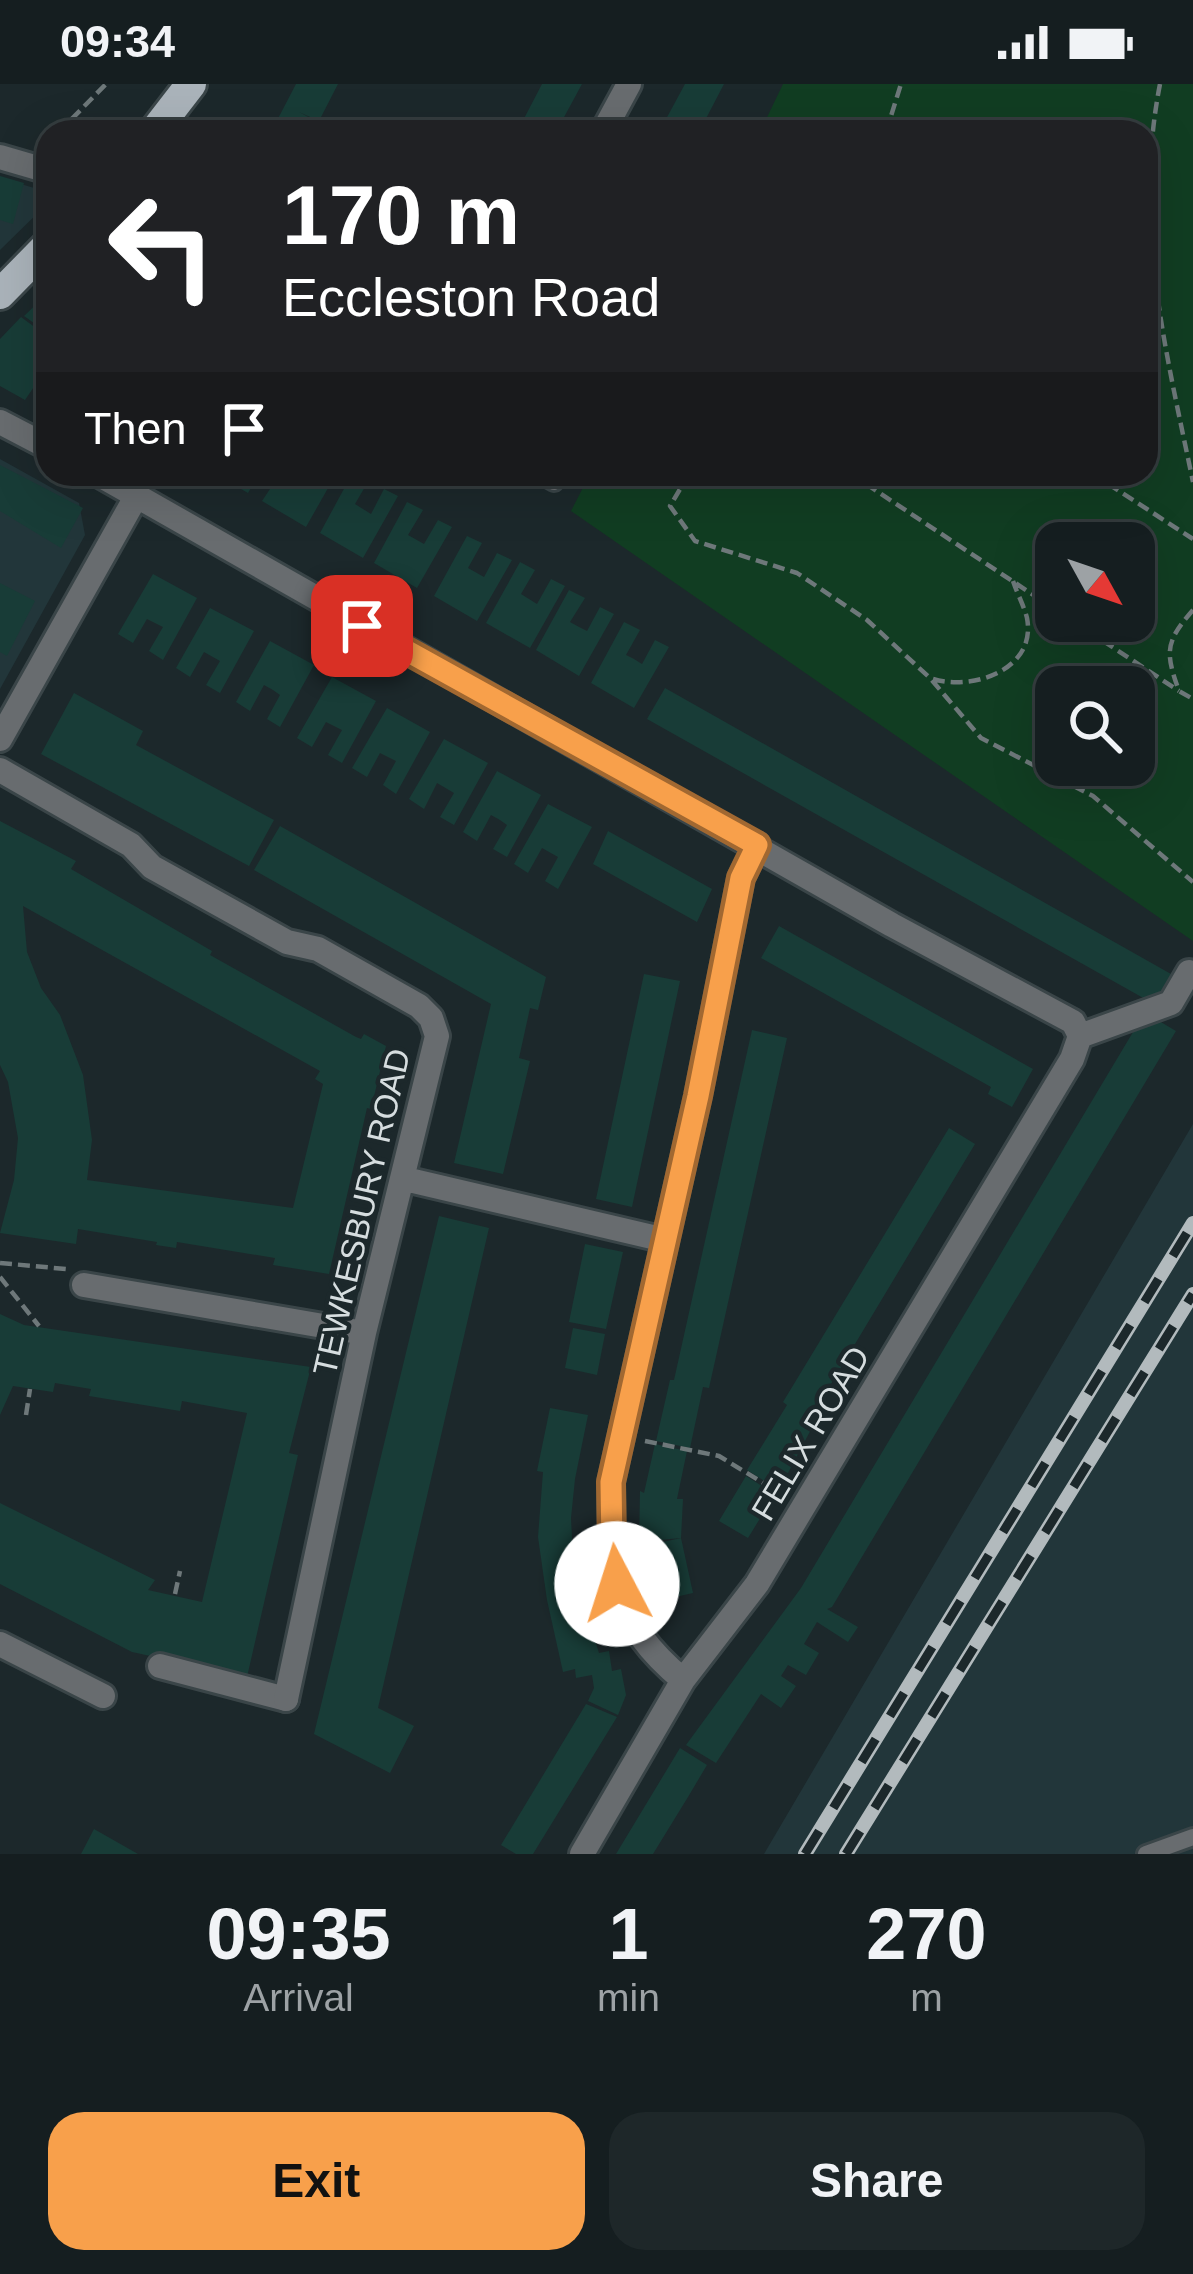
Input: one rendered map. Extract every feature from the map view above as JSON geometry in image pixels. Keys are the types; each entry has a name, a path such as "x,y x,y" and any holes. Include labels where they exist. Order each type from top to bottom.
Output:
{"main road":[{"path":"163,120 191,84"},
{"path":"0,294 36,257"}],"street":[{"path":"609,120 628,84"},
{"path":"0,157 36,167"},
{"path":"0,422 36,441"},
{"path":"120,486 892,925 1073,1022 1080,1036 1171,1003 1189,972"},
{"path":"0,740 137,495"},
{"name":"TEWKESBURY ROAD","path":"0,770 131,845 152,867 287,942 318,949 419,1006 431,1018 437,1036 364,1333 286,1699 160,1666"},
{"path":"683,1680 645,1646 617,1584 611,1482 698,1096 741,878 757,845"},
{"name":"FELIX ROAD","path":"582,1854 683,1680 757,1584 804,1507 1072,1059 1080,1036"},
{"path":"405,1179 665,1240"},
{"path":"84,1285 364,1333"},
{"path":"0,1644 103,1696"}],"lane":[{"path":"1146,1854 1193,1837"}],"path":[{"path":"71,120 106,84"},
{"path":"890,120 901,84"},
{"path":"1153,120 1160,84"},
{"path":"1158,292 1193,482"},
{"path":"682,486 670,506 695,541 797,573 867,620 930,678 982,738 1093,796 1193,882"},
{"path":"869,486 1035,596"},
{"path":"1112,486 1193,538"},
{"path":"930,678 954,686 988,680 1020,655 1028,622 1013,581"},
{"path":"1179,691 1168,661 1170,647 1173,633 1193,610"},
{"path":"1105,642 1193,699"},
{"path":"0,1263 65,1269 84,1285"},
{"path":"0,1277 39,1326"},
{"path":"26,1415 30,1389"},
{"path":"621,1436 718,1456 804,1507"},
{"path":"175,1594 180,1570"}],"shaded area":[{"path":"0,178 36,188 36,215 0,250"},
{"path":"0,459 36,479 36,486 48,486 79,503 85,535 0,689"},
{"path":"1193,1124 1193,1854 764,1854"}],"green space":[{"path":"783,84 1193,84 1193,941 571,511 584,486 1158,486 1158,120 766,120"}],"building":[{"path":"296,84 338,84 320,120 299,112 314,120 277,120"},
{"path":"542,84 582,84 562,120 523,120"},
{"path":"685,84 724,84 705,120 666,120"},
{"path":"0,176 24,183 13,224 0,220"},
{"path":"36,304 36,324 24,316"},
{"path":"21,317 36,328 36,384 25,400 0,386 0,339"},
{"path":"0,465 83,508 61,548 0,511"},
{"path":"272,486 329,486 306,527 262,501"},
{"path":"345,486 366,486 355,504 371,514 384,489 398,496 363,558 320,533"},
{"path":"407,502 423,510 408,535 424,544 438,520 452,527 417,588 374,563"},
{"path":"467,536 482,543 468,568 484,577 497,553 512,560 477,621 434,596"},
{"path":"520,562 535,570 521,594 537,604 551,579 565,586 530,648 486,623"},
{"path":"153,574 197,598 163,660 149,651 163,627 147,619 133,643 118,634"},
{"path":"0,583 35,601 7,656 0,652"},
{"path":"569,590 585,598 570,622 579,627 587,631 600,607 614,614 579,676 536,650"},
{"path":"210,608 254,631 220,693 206,685 220,661 204,652 190,677 176,668"},
{"path":"624,622 640,630 626,655 642,664 655,640 669,647 634,708 591,683"},
{"path":"270,641 314,665 280,727 267,719 280,695 273,690 264,685 250,711 236,702"},
{"path":"332,677 376,701 342,763 328,755 342,730 326,722 312,747 297,738"},
{"path":"665,688 1171,974 1154,1004 647,719"},
{"path":"74,693 143,731 136,745 274,820 249,866 41,754"},
{"path":"387,708 430,732 396,794 383,785 396,761 380,753 367,777 352,768"},
{"path":"444,739 488,763 454,825 440,817 454,793 437,783 424,809 409,799"},
{"path":"497,771 541,795 507,857 493,849 507,825 500,820 491,815 477,841 463,832"},
{"path":"548,804 592,827 558,889 545,881 558,857 542,848 528,873 514,864"},
{"path":"0,821 76,861 71,869 212,951 210,955 356,1037 361,1039 364,1034 386,1046 329,1274 273,1265 275,1258 177,1242 176,1248 78,1229 76,1244 0,1233 14,1180 18,1138 8,1082 0,1065","holes":["23,906 320,1071 315,1079 323,1084 293,1208 87,1180 92,1140 83,1075 60,1015 41,988 27,952"]},
{"path":"280,826 546,977 538,1010 530,1008 519,1058 530,1061 503,1174 454,1163 491,1004 254,870"},
{"path":"608,831 712,889 697,922 593,864"},
{"path":"779,926 1033,1069 1012,1107 988,1094 991,1087 761,958"},
{"path":"644,974 680,981 632,1207 596,1199"},
{"path":"1154,1018 1176,1031 827,1609 858,1627 848,1642 817,1622 804,1644 819,1653 806,1675 788,1665 781,1676 796,1686 781,1708 761,1694 716,1763 686,1745 801,1588 1139,1022 1148,1027"},
{"path":"752,1030 787,1038 709,1388 703,1387 690,1448 656,1441 670,1380 674,1380"},
{"path":"949,1128 975,1144 810,1419 815,1422 779,1490 747,1470"},
{"path":"439,1216 489,1228 378,1708 414,1726 390,1773 314,1734"},
{"path":"585,1244 623,1252 606,1329 569,1322"},
{"path":"0,1314 24,1325 311,1367 289,1453 298,1455 247,1677 132,1652 0,1584 0,1503 155,1580 148,1590 202,1602 247,1413 182,1401 180,1411 89,1396 91,1389 55,1383 53,1392 13,1386 0,1415"},
{"path":"573,1328 605,1334 597,1375 565,1368"},
{"path":"550,1408 588,1415 575,1479 573,1557 599,1653 609,1651 612,1671 621,1669 626,1695 618,1715 588,1701 594,1688 592,1675 576,1678 575,1669 563,1672 547,1600 538,1537 543,1472 537,1471"},
{"path":"655,1444 687,1451 677,1499 683,1499 681,1538 639,1542 640,1491 644,1493"},
{"path":"746,1476 775,1494 748,1538 719,1521"},
{"path":"681,1538 693,1593 662,1600 649,1545"},
{"path":"586,1704 617,1717 533,1854 516,1854 501,1845"},
{"path":"680,1748 707,1765 688,1797 653,1854 616,1854"},
{"path":"94,1829 138,1854 81,1854"}],"railway":[{"path":"805,1854 1193,1223"},
{"path":"846,1854 1193,1294"}],"route":[{"path":"362,626 757,845 741,878 698,1096 611,1482 617,1584"}]}
